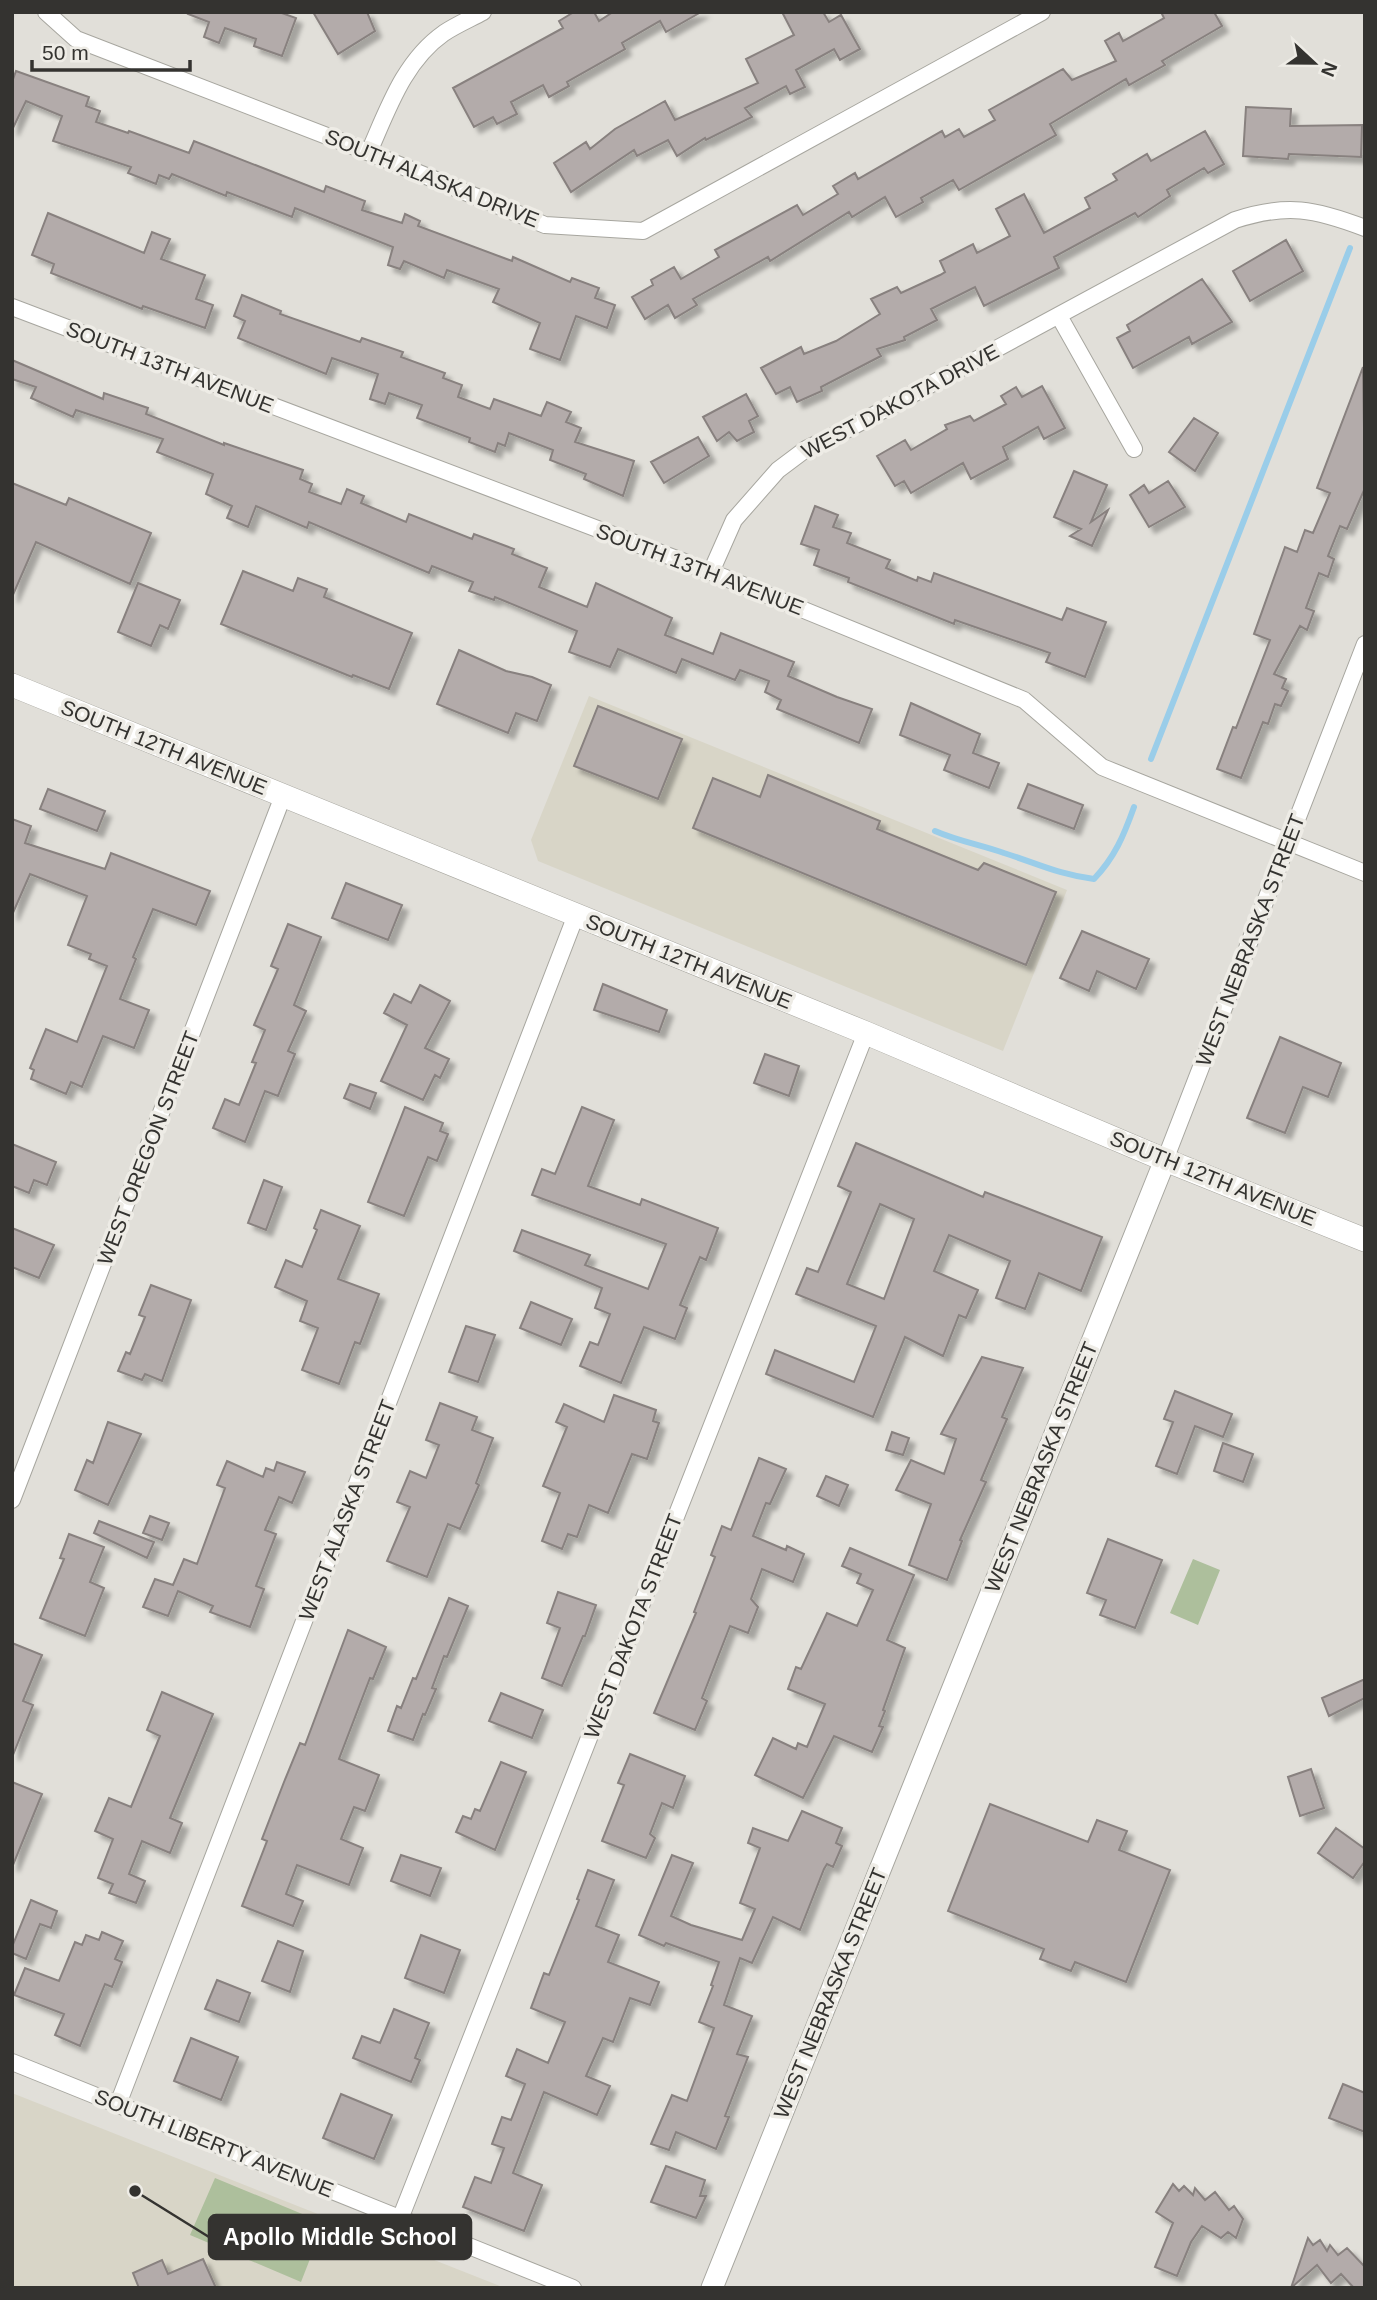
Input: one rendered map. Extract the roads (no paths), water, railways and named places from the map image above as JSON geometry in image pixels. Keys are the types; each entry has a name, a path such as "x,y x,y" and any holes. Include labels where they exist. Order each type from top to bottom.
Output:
{"main road":[{"name":"SOUTH 12TH AVENUE","path":"12,685 866,1033 1165,1160 1365,1240"}],"street":[{"name":"SOUTH ALASKA DRIVE","path":"46,12 76,39 369,152 545,225 643,231 1042,12"},
{"path":"369,152 394,94 411,64 444,33 483,12"},
{"name":"WEST DAKOTA DRIVE","path":"711,572 734,520 778,470 806,449 848,429 1235,220 1280,209 1303,210 1325,214 1365,228"},
{"name":"SOUTH 13TH AVENUE","path":"12,307 711,572 1024,700 1102,767 1365,873"},
{"path":"1059,316 1134,449"},
{"name":"WEST NEBRASKA STREET","path":"712,2288 1165,1160 1365,644"},
{"name":"WEST OREGON STREET","path":"12,1500 284,796"},
{"name":"WEST ALASKA STREET","path":"118,2104 576,915"},
{"name":"WEST DAKOTA STREET","path":"400,2218 866,1033"},
{"name":"SOUTH LIBERTY AVENUE","path":"12,2062 573,2288"}],"waterway":[{"path":"1151,759 1350,248"},
{"path":"935,831 1059,872 1094,879 1118,845 1134,807"}],"place":[{"name":"Apollo Middle School","path":"135,2191"}]}
